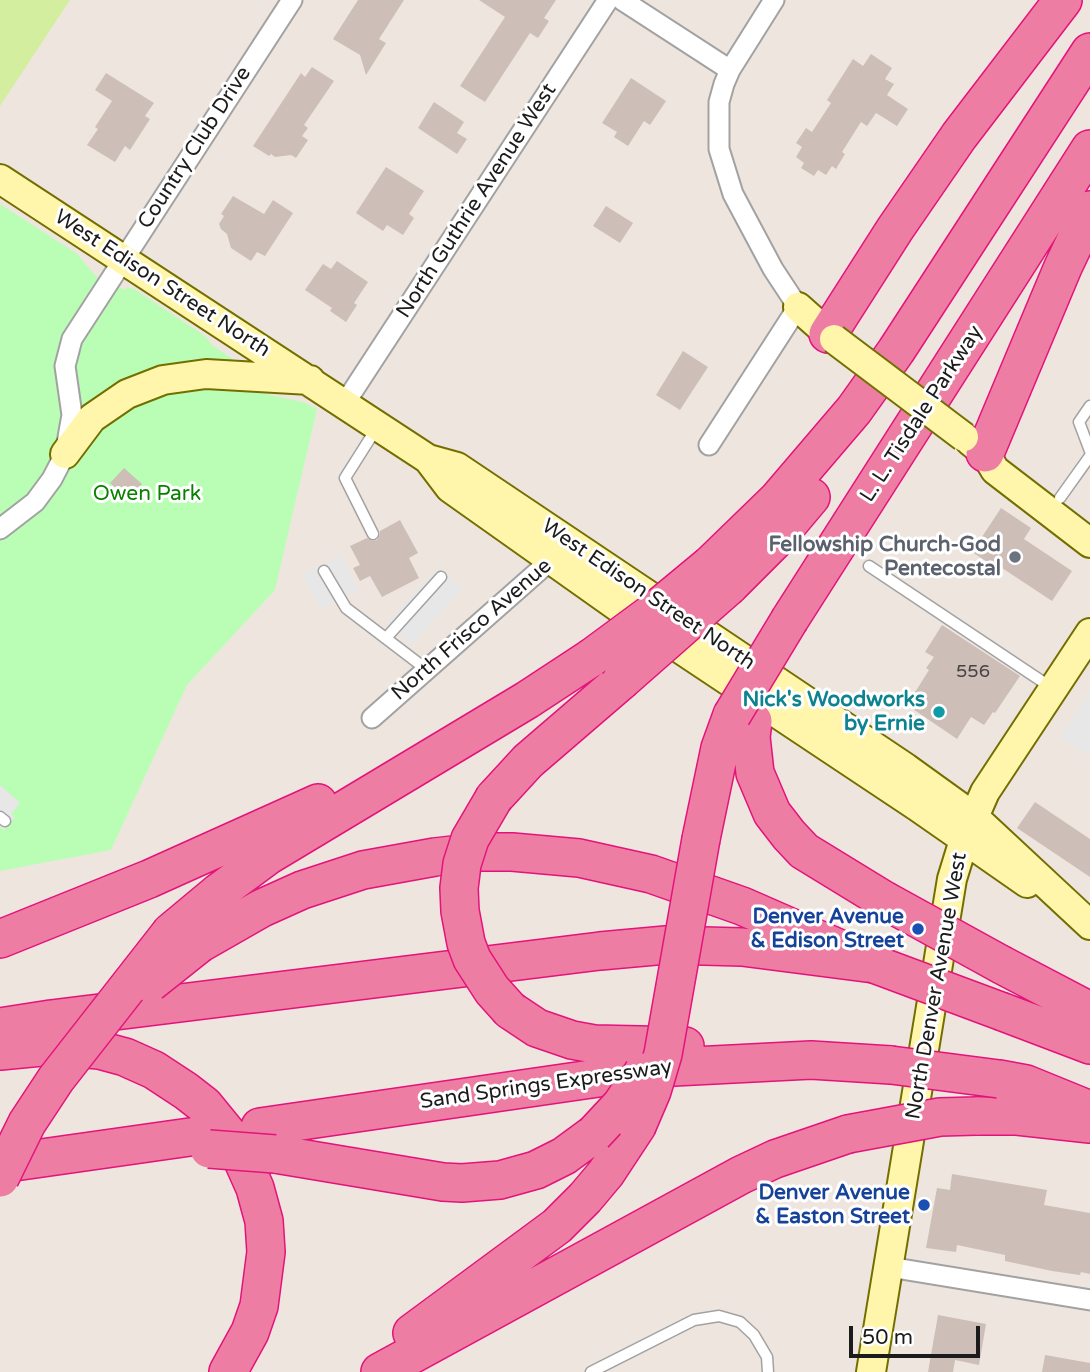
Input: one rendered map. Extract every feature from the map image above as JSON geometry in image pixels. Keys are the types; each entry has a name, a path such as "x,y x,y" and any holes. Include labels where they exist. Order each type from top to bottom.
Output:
{"highway":[{"path":"831,336 895,229 960,136 1063,0"},
{"path":"0,1178 27,1123 56,1079 185,938 219,892 269,856 527,700 652,613 774,541 810,498 896,351 1090,52"},
{"name":"L. L. Tisdale Parkway","path":"670,1003 720,748 732,715 790,619 1090,149"},
{"path":"975,445 1090,210"},
{"path":"720,575 621,681 528,761 494,797 470,839 462,864 460,911 466,943 472,959 492,990 510,1010 544,1030 572,1040 594,1044 796,1046 891,1065"},
{"path":"790,619 758,693 751,737 755,773 772,813 796,843 820,862 884,900 1090,1011"},
{"path":"0,939 149,878 454,743"},
{"path":"185,938 302,890 363,870 478,852 579,858 651,874 742,906 874,964 1090,1045"},
{"path":"0,1027 600,951 666,945 742,947 874,964"},
{"path":"357,1372 557,1226 586,1198 637,1126 652,1091 663,1054 670,1003"},
{"path":"268,1141 443,1182 500,1180 536,1170 564,1156 594,1134 621,1105 640,1078 670,1003"},
{"path":"0,1051 52,1046 99,1050 125,1057 154,1070 204,1105 235,1143 255,1188 264,1221 267,1252 259,1306 250,1332 228,1372"},
{"name":"Sand Springs Expressway","path":"0,1164 142,1144 268,1141 674,1067 811,1060 891,1065 999,1079 1026,1084 1090,1110"},
{"path":"380,1372 775,1159 848,1134 940,1117 1017,1116 1090,1124"}],"main road":[{"name":"West Edison Street North","path":"0,179 428,459 457,467 561,551 906,768 969,828 1090,925"},
{"path":"798,307 831,336 975,445 995,470 1090,543"},
{"path":"65,454 92,418 127,394 163,380 206,374 310,380"},
{"path":"975,445 1007,456 1090,521"},
{"name":"North Denver Avenue West","path":"871,1372 952,878 985,792 1090,633"}],"street":[{"name":"Country Club Drive","path":"0,529 35,502 52,479 65,454 72,415 65,366 72,339 292,0"},
{"name":"North Guthrie Avenue West","path":"345,403 608,0"},
{"path":"622,0 730,70"},
{"path":"709,445 798,307 773,269 733,194 719,149 719,102 730,70 774,0"},
{"name":"North Frisco Avenue","path":"372,718 561,551"},
{"path":"889,1266 1090,1300"}],"lane":[{"path":"1060,498 1090,454 1079,422 1090,406"},
{"path":"373,534 345,478 379,425"},
{"path":"869,566 1052,688"},
{"path":"324,571 346,608 426,669"},
{"path":"386,638 441,577"},
{"path":"592,1372 694,1321 719,1316 740,1322 754,1335 767,1357 768,1372"}],"green space":[{"path":"0,0 70,0 0,106"},
{"name":"Owen Park","path":"0,204 76,253 96,276 125,290 127,287 134,289 205,336 213,346 241,364 252,391 303,402 317,409 275,590 187,685 111,850 0,871"}],"shaded area":[{"path":"340,555 359,590 321,610 302,575"},
{"path":"438,567 463,588 412,645 387,623"},
{"path":"1090,693 1090,757 1060,737"},
{"path":"0,785 20,803 11,814 15,818 4,830 0,827"}],"building":[{"path":"358,0 404,0 379,39 386,43 366,75 360,55 333,39"},
{"path":"479,0 556,0 544,18 549,21 538,38 530,33 485,102 460,86 505,17"},
{"path":"871,54 892,68 885,79 894,84 887,95 908,109 897,126 876,113 867,126 861,122 842,152 845,154 836,169 832,166 826,175 818,170 814,176 801,168 804,163 796,157 802,147 796,143 806,128 812,132 831,103 827,100 853,59 863,66"},
{"path":"312,67 334,81 304,125 308,128 302,136 308,140 296,158 291,155 269,156 253,146 301,73 305,77"},
{"path":"106,73 154,103 145,116 150,119 130,150 125,146 115,162 87,145 112,101 95,90"},
{"path":"631,78 666,101 650,125 644,121 628,146 614,137 617,132 602,123"},
{"path":"434,102 464,122 457,133 467,139 457,154 418,128"},
{"path":"386,167 424,191 409,214 414,218 403,235 387,225 383,231 356,213"},
{"path":"233,196 264,214 273,200 293,213 265,256 257,252 251,261 231,248 227,234 219,224 224,216 221,214"},
{"path":"606,206 633,223 620,243 593,226"},
{"path":"337,261 368,282 354,303 357,305 346,322 330,311 332,308 305,290 323,264 331,269"},
{"path":"683,351 708,367 680,410 656,395"},
{"path":"124,468 142,484 128,499 110,483"},
{"name":"Fellowship Church-God Pentecostal","path":"1001,508 1031,528 1024,539 1072,571 1052,601 972,552"},
{"path":"400,520 418,553 409,558 419,578 382,597 370,576 360,581 353,568 360,565 350,546 367,538 377,540 380,531"},
{"path":"942,625 1020,676 984,725 971,717 957,739 907,705 929,670 926,668 934,657 925,652"},
{"path":"1035,802 1090,839 1090,877 1017,828"},
{"path":"952,1174 1047,1190 1044,1205 1090,1213 1090,1274 1052,1271 1005,1261 1005,1255 957,1245 956,1252 926,1248 937,1188 950,1190"},
{"path":"938,1315 986,1324 979,1365 955,1360 953,1372 928,1372"},
{"path":"1045,1355 1090,1363 1090,1372 1042,1372"}],"place":[{"name":"Fellowship Church-God Pentecostal","path":"1015,557"},
{"name":"Nick's Woodworks by Ernie","path":"939,712"},
{"name":"Denver Avenue & Edison Street","path":"918,929"},
{"name":"Denver Avenue & Easton Street","path":"924,1205"}]}
